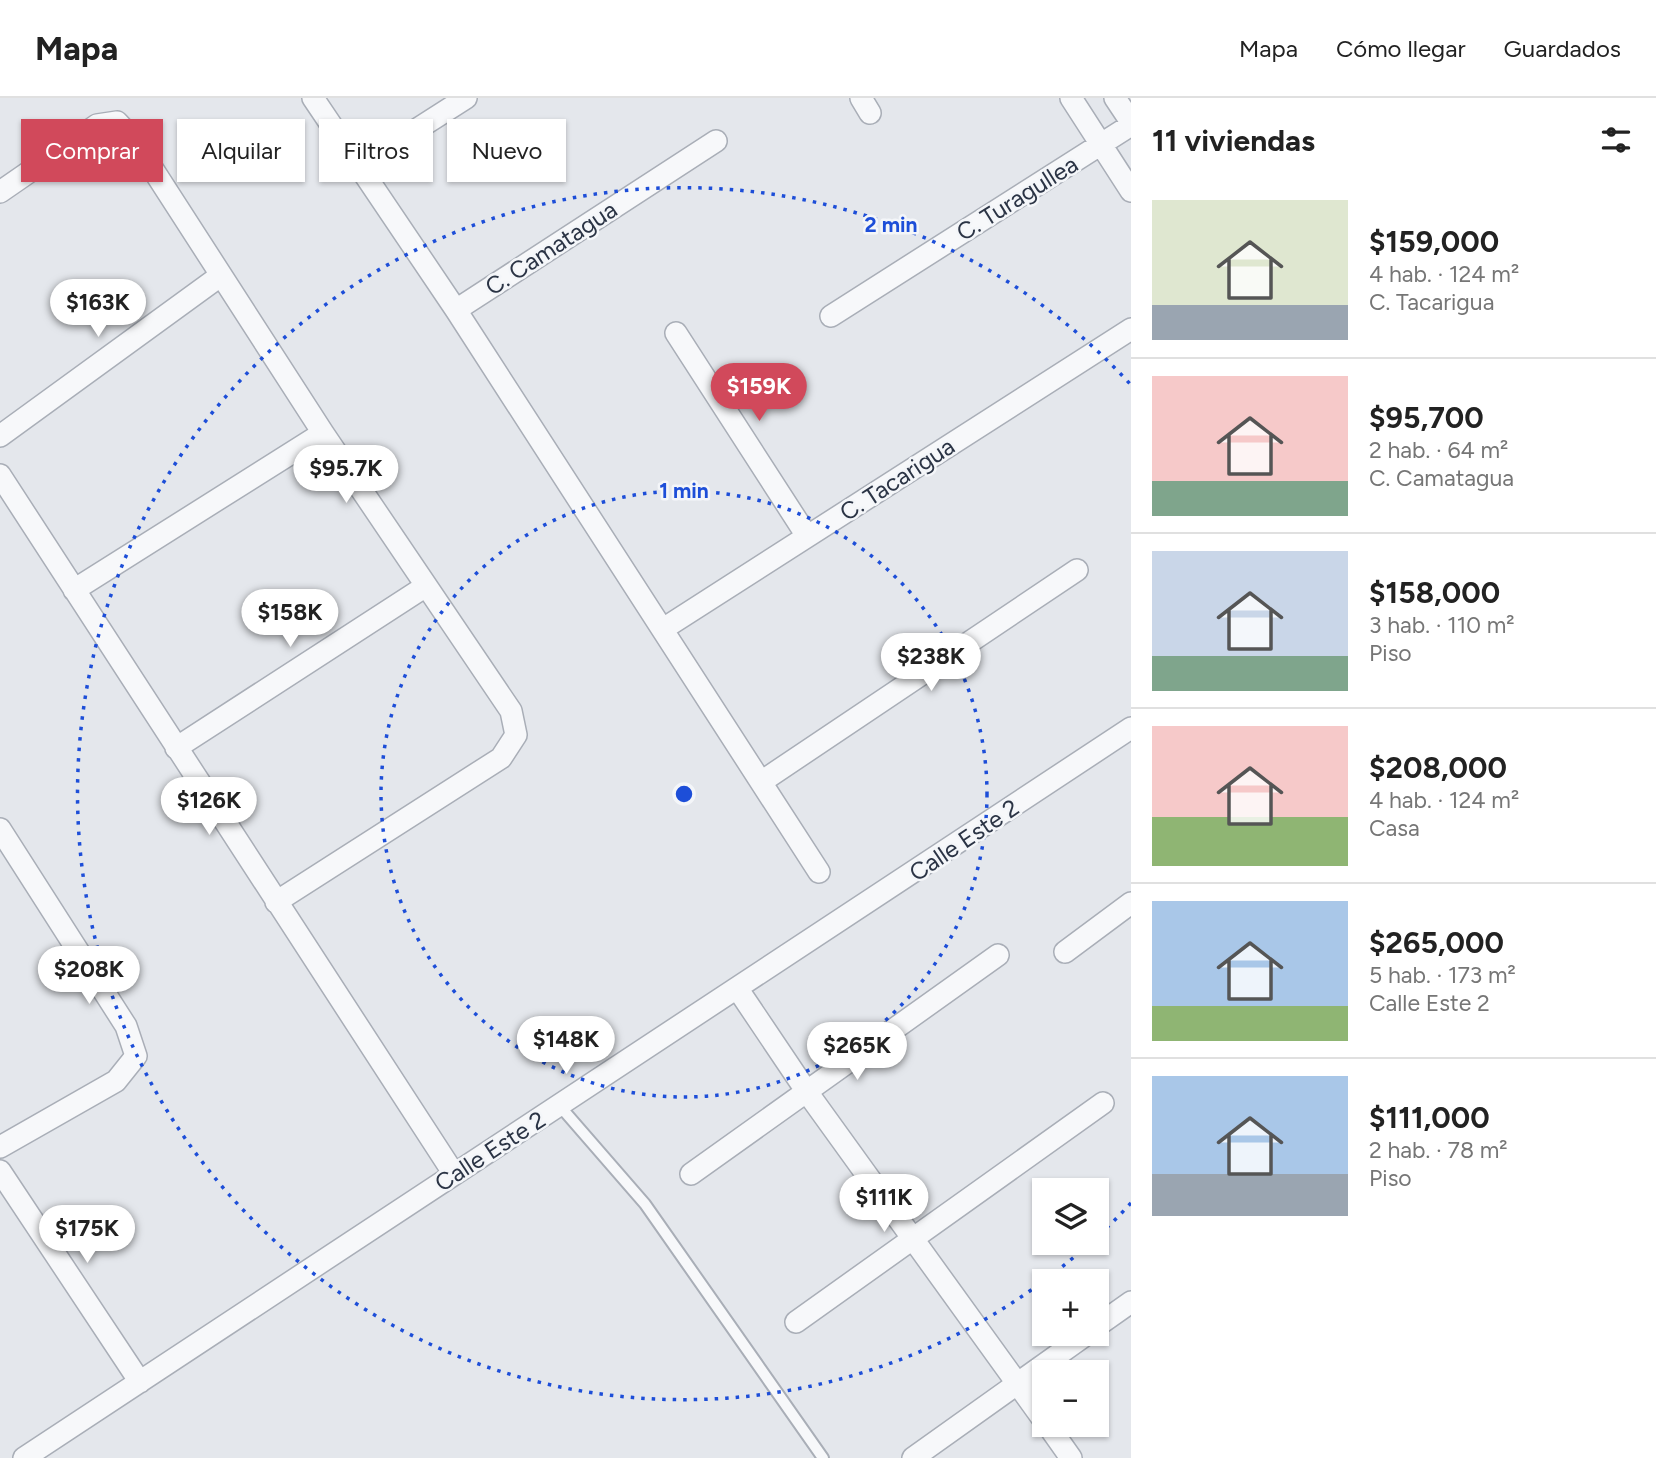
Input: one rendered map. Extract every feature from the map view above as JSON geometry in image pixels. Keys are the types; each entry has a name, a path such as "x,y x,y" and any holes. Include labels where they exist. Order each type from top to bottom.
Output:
{"street":[{"path":"313,98 328,119"},
{"path":"433,119 466,98"},
{"path":"1072,98 1131,191"},
{"path":"1115,98 1131,124"},
{"path":"0,192 97,125 117,122 134,140 323,433 512,711 516,735 501,758 276,902"},
{"name":"C. Turagullea","path":"831,316 1131,124"},
{"name":"C. Camatagua","path":"456,310 716,141"},
{"path":"372,182 819,872"},
{"path":"0,436 220,276"},
{"name":"C. Tacarigua","path":"663,629 1131,329"},
{"path":"676,333 807,537"},
{"path":"74,590 323,433"},
{"path":"0,475 454,1174"},
{"path":"761,782 1077,570"},
{"path":"176,748 426,586"},
{"name":"Calle Este 2","path":"24,1458 1131,729"},
{"path":"0,828 127,1026 136,1056 117,1081 0,1147"},
{"path":"1065,952 1131,903"},
{"path":"691,1174 998,955"},
{"path":"737,988 807,1092 1032,1404"},
{"path":"796,1322 1103,1103"},
{"path":"0,1171 140,1382"},
{"path":"1109,1318 1131,1302"},
{"path":"913,1458 1070,1346"},
{"path":"1056,1437 1071,1458"}],"lane":[{"path":"559,1105 645,1204 823,1458"}]}
